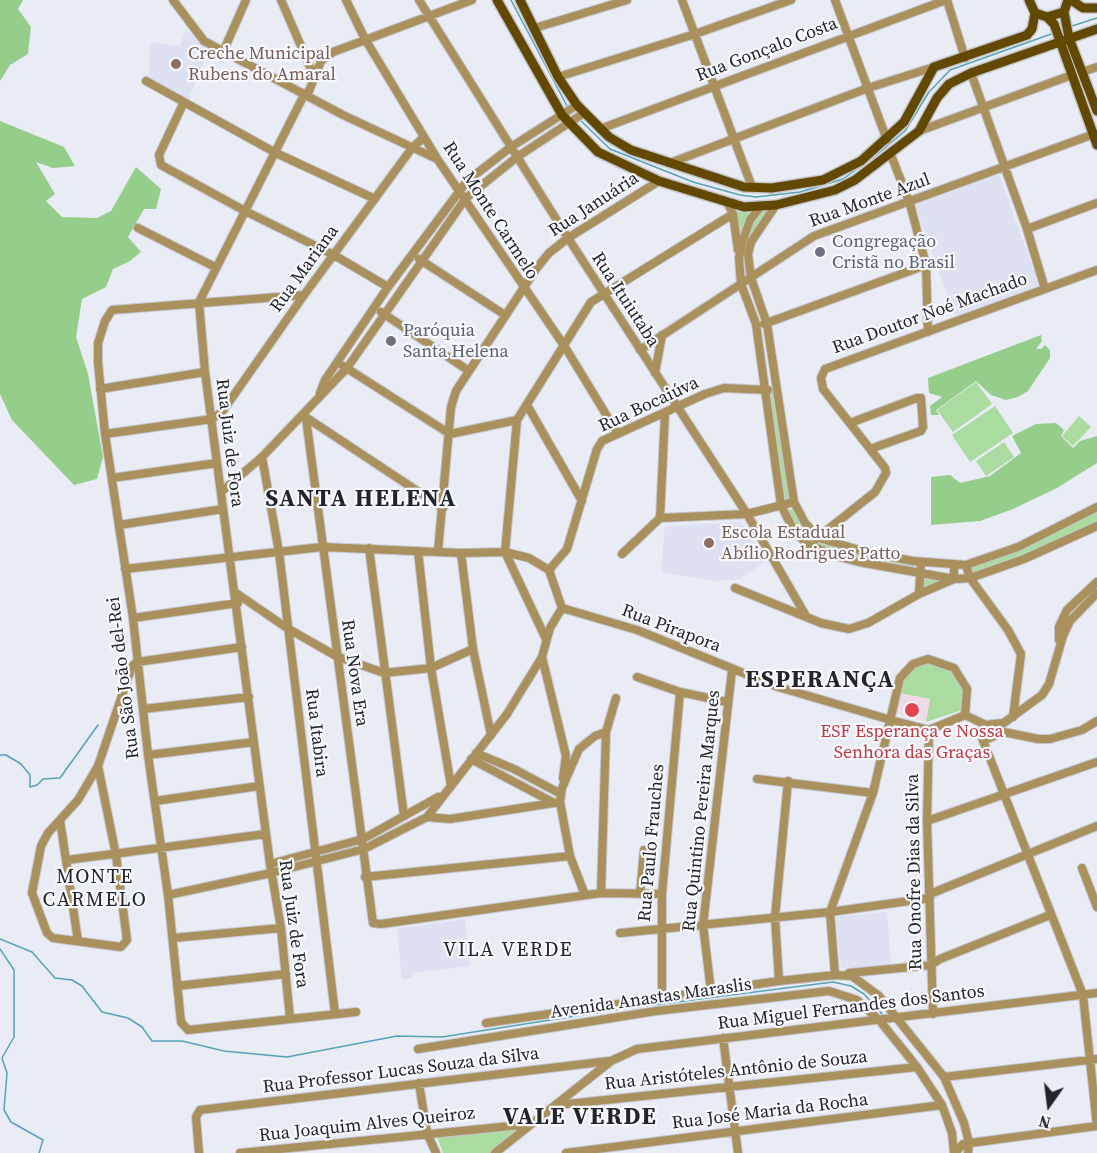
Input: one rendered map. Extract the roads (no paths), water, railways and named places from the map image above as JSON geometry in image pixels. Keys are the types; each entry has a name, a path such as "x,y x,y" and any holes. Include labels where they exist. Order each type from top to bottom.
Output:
{"main road":[{"path":"497,0 562,115 598,152 659,181 744,207 776,205 836,190 891,155 919,130 944,88 970,73 1097,29"},
{"path":"520,0 558,77 577,105 600,129 619,144 670,164 731,185 752,188 823,180 861,161 887,140 904,122 934,67 1027,35 1032,29 1035,13 1029,0"},
{"path":"1051,21 1064,12 1070,0 1083,8 1097,8"},
{"path":"1064,12 1065,39 1072,75 1095,134 1097,145"},
{"path":"1035,13 1051,21 1065,39 1082,72 1097,111"}],"street":[{"path":"173,0 204,42 304,95 438,160"},
{"path":"224,52 246,0"},
{"path":"281,0 314,76"},
{"name":"Rua Monte Carmelo","path":"346,0 365,39 438,160 466,198 523,288 565,347 618,434"},
{"name":"Rua Ituiutaba","path":"419,0 568,238 747,514 806,616"},
{"name":"Rua Juiz de Fora","path":"290,1018 281,928 259,786 236,593 228,556 205,372 199,302 304,95 309,91 321,61 333,52 365,39 472,0"},
{"path":"535,28 627,0"},
{"path":"682,0 752,188"},
{"path":"558,77 696,34 791,0"},
{"path":"835,0 887,140"},
{"path":"946,0 965,58"},
{"name":"Rua Gonçalo Costa","path":"600,129 946,0"},
{"path":"670,164 868,88 934,67"},
{"path":"1082,72 1097,67"},
{"path":"970,73 1027,229 1045,289"},
{"path":"919,130 1072,75"},
{"path":"146,81 276,153 375,199"},
{"path":"184,102 158,160 161,165 245,211 334,255 388,287"},
{"path":"320,394 325,380 388,287 474,174 511,147 577,105"},
{"path":"221,492 305,417 320,394 347,368 466,198 517,157 585,113"},
{"name":"Rua Monte Azul","path":"640,350 814,236 1095,134"},
{"name":"Rua Mariana","path":"212,419 228,405 304,295 412,148 424,137"},
{"path":"891,155 909,202 926,265 928,332"},
{"name":"Rua Januária","path":"438,551 453,398 469,371 523,288 549,253 568,238 659,181"},
{"path":"727,202 733,214 741,284 756,324 781,505 795,533 808,544 859,562 954,579 970,578 1024,559 1097,526"},
{"path":"1027,229 1097,202"},
{"path":"776,205 752,242 748,254 751,278 767,324 775,390 794,502 805,523 819,538 866,552 921,562 966,565 1017,547 1097,507"},
{"path":"739,258 750,219 761,206"},
{"path":"546,639 504,552 517,420 565,347 591,302 733,214"},
{"path":"138,228 215,267"},
{"path":"413,255 505,315"},
{"path":"756,324 767,324 926,265"},
{"name":"Rua Doutor Noé Machado","path":"808,544 850,514 875,492 885,478 885,468 823,389 822,373 833,365 1097,270"},
{"path":"199,302 304,295"},
{"name":"Rua São João del-Rei","path":"199,302 112,310 105,321 98,342 105,434 133,618 136,662 168,895 180,1017 188,1030 290,1018"},
{"path":"374,307 469,371"},
{"path":"655,373 662,335"},
{"path":"337,362 450,434 517,420"},
{"path":"100,389 205,372"},
{"name":"Rua Bocaiúva","path":"549,570 567,549 599,443 724,388 775,390"},
{"path":"850,423 917,398 922,400 923,427 921,431 870,449"},
{"path":"527,405 582,501"},
{"path":"660,518 665,413"},
{"path":"305,417 443,508"},
{"name":"Rua Nova Era","path":"305,417 336,656 363,839 365,877 372,921 381,924 585,895"},
{"path":"105,434 212,419"},
{"name":"Rua Itabira","path":"262,457 279,552 335,1013"},
{"path":"112,478 217,463"},
{"path":"622,554 660,518 747,514 794,502"},
{"path":"119,525 223,509"},
{"path":"125,569 322,547 461,553 504,552 529,558 549,570 562,608 546,639 542,657 491,735 427,817 364,849 272,873 168,895"},
{"path":"1017,547 1024,559"},
{"path":"369,549 404,816"},
{"path":"418,551 430,668 451,786"},
{"path":"461,553 473,649 491,735"},
{"path":"919,594 921,562"},
{"path":"954,564 954,579"},
{"path":"966,565 970,578 1008,630 1021,654 1013,717"},
{"path":"735,588 835,628 849,628 868,623 919,594 954,579"},
{"path":"1060,645 1058,634 1062,619 1075,600 1097,582"},
{"path":"236,593 287,628 336,656 384,673 430,668 473,649"},
{"path":"955,1153 959,1146 969,1143 1097,1126 1094,1059 1083,995 986,750 988,733 1042,696 1052,675 1060,645 1070,621 1097,593"},
{"path":"133,618 237,603"},
{"name":"Rua Pirapora","path":"562,608 647,634 732,669 807,696 929,730"},
{"path":"98,766 116,855 126,945 121,947 52,938 47,933 34,901 32,884 41,846 78,800 98,766 129,671 136,662 242,647"},
{"path":"542,657 566,756 559,797 570,856 585,895 662,894"},
{"path":"1050,915 940,959 931,965 836,975 830,912 873,793 900,678 913,664 928,659 954,668 965,681 969,717 988,733 1006,732 1038,740 1050,739 1082,730 1097,721"},
{"name":"Rua Quintino Pereira Marques","path":"711,991 703,925 732,669"},
{"path":"637,677 680,692 727,702"},
{"name":"Rua Paulo Frauches","path":"662,997 660,929 662,894 680,692"},
{"path":"143,709 249,697"},
{"path":"601,893 606,732 616,699"},
{"path":"929,730 969,717"},
{"name":"Rua Onofre Dias da Silva","path":"929,730 927,821 933,1014"},
{"path":"559,797 579,749 595,736 606,732"},
{"path":"148,754 254,742"},
{"path":"473,756 559,797"},
{"path":"473,756 514,769 559,797"},
{"path":"927,821 1097,762"},
{"path":"757,779 873,793"},
{"path":"779,981 775,917 788,781"},
{"path":"155,801 259,786"},
{"path":"270,864 363,839 442,795"},
{"path":"427,817 450,819 559,797"},
{"path":"60,820 78,941"},
{"path":"620,933 830,912 930,896 1097,826"},
{"path":"67,860 266,834"},
{"path":"640,894 644,850"},
{"path":"365,877 570,856"},
{"path":"1082,868 1097,907"},
{"path":"173,938 281,928"},
{"path":"177,986 286,974"},
{"name":"Avenida Anastas Maraslis","path":"486,1023 779,981 836,975 852,976 879,996 895,1019 944,1077 964,1123 969,1143"},
{"name":"Avenida Anastas Maraslis","path":"418,1049 634,1014 829,991 857,1000 880,1021 917,1067 942,1105 952,1133 955,1153"},
{"name":"Rua Miguel Fernandes dos Santos","path":"611,1061 637,1049 1097,993"},
{"path":"290,1018 356,1012"},
{"path":"723,1038 738,1153"},
{"path":"944,1077 1094,1059"},
{"path":"495,1153 611,1061"},
{"name":"Rua Professor Lucas Souza da Silva","path":"199,1153 196,1113 200,1110 611,1061"},
{"name":"Rua Aristóteles Antônio de Souza","path":"557,1106 917,1067"},
{"path":"419,1083 427,1133 436,1153"},
{"name":"Rua José Maria da Rocha","path":"566,1153 942,1105"},
{"name":"Rua Joaquim Alves Queiroz","path":"240,1153 532,1124"},
{"path":"968,1153 969,1143"}],"waterway":[{"path":"511,0 568,108"},
{"path":"1072,26 1097,18"},
{"path":"580,120 610,149 693,182 756,197 800,192 843,179 875,156 905,131 929,92 950,70 1054,33"},
{"path":"0,755 6,755 21,764 30,775 30,787 37,785 43,779 60,778 98,725"},
{"path":"0,939 32,952 55,978 72,980 82,986 102,1012 128,1018 142,1027 152,1041 182,1041 224,1051 287,1057 397,1036 442,1037 614,1010 833,982 851,986 864,994 883,1015"},
{"path":"0,949 14,970 14,1037 2,1058 7,1073 4,1110 11,1122 43,1140 39,1153"}],"place":[{"name":"Creche Municipal Rubens do Amaral","path":"176,64"},
{"name":"Congregação Cristã no Brasil","path":"820,252"},
{"name":"Paróquia Santa Helena","path":"391,341"},
{"name":"Escola Estadual Abílio Rodrigues Patto","path":"709,543"},
{"name":"ESF Esperança e Nossa Senhora das Graças","path":"912,710"}],"district":[{"name":"SANTA HELENA","path":"361,500"},
{"name":"ESPERANÇA","path":"820,681"},
{"name":"MONTE CARMELO","path":"95,890"},
{"name":"VILA VERDE","path":"508,951"},
{"name":"VALE VERDE","path":"580,1118"}]}
